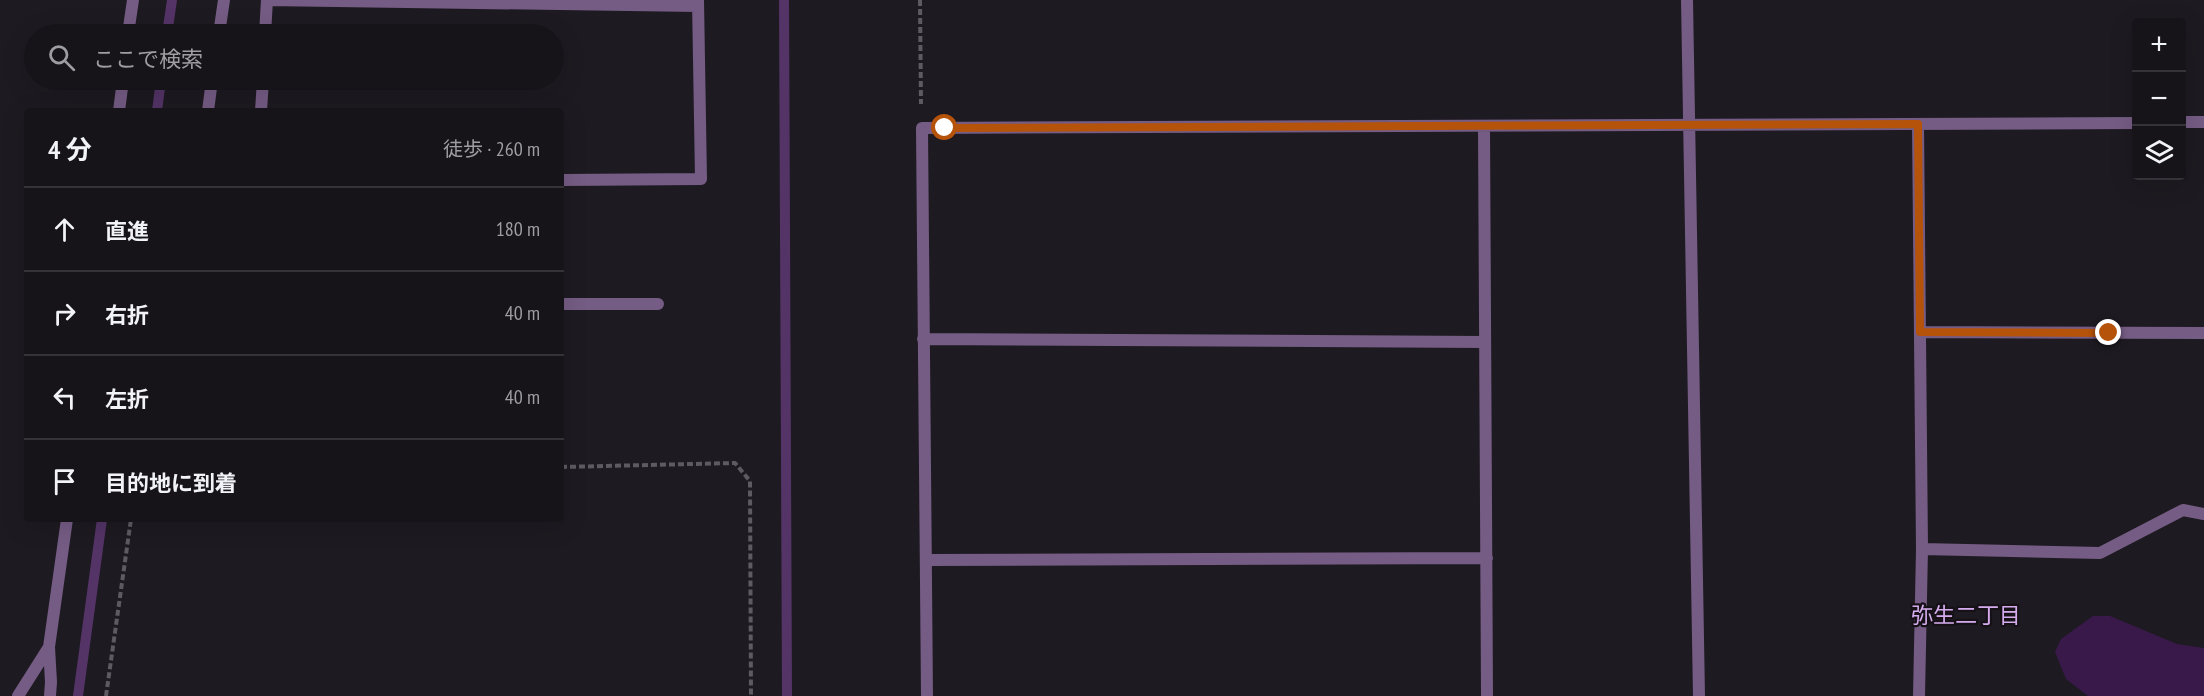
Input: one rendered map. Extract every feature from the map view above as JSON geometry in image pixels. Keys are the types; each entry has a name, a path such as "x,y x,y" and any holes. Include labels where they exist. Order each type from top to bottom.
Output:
{"street":[{"path":"129,24 133,0"},
{"path":"220,24 224,0"},
{"path":"266,24 267,0 698,3 701,179 564,180"},
{"path":"1687,0 1699,696"},
{"path":"119,108 122,90"},
{"path":"208,108 211,90"},
{"path":"261,108 262,90"},
{"path":"2186,122 2204,122"},
{"path":"927,696 921,128 2132,123"},
{"path":"1918,124 1922,549 1919,696"},
{"path":"1484,126 1487,696"},
{"path":"564,304 658,304"},
{"path":"1920,332 2204,333"},
{"path":"923,339 1485,342"},
{"path":"1922,549 2100,553 2183,510 2204,514"},
{"path":"50,696 49,647 67,522"},
{"path":"926,560 1486,558"},
{"path":"18,696 49,647"}],"path":[{"path":"921,0 921,128"},
{"path":"564,467 735,463 750,482 751,696"},
{"path":"106,696 131,522"}],"shaded area":[{"path":"2093,616 2110,616 2177,644 2204,648 2204,696 2088,696 2066,679 2055,652 2061,639"}],"waterway":[{"path":"168,24 172,0"},
{"path":"784,0 787,696"},
{"path":"157,108 160,90"},
{"path":"78,696 102,522"}],"district":[{"name":"弥生二丁目","path":"1966,615"}],"route":[{"path":"945,128 1918,124 1920,332 2109,333"}]}
